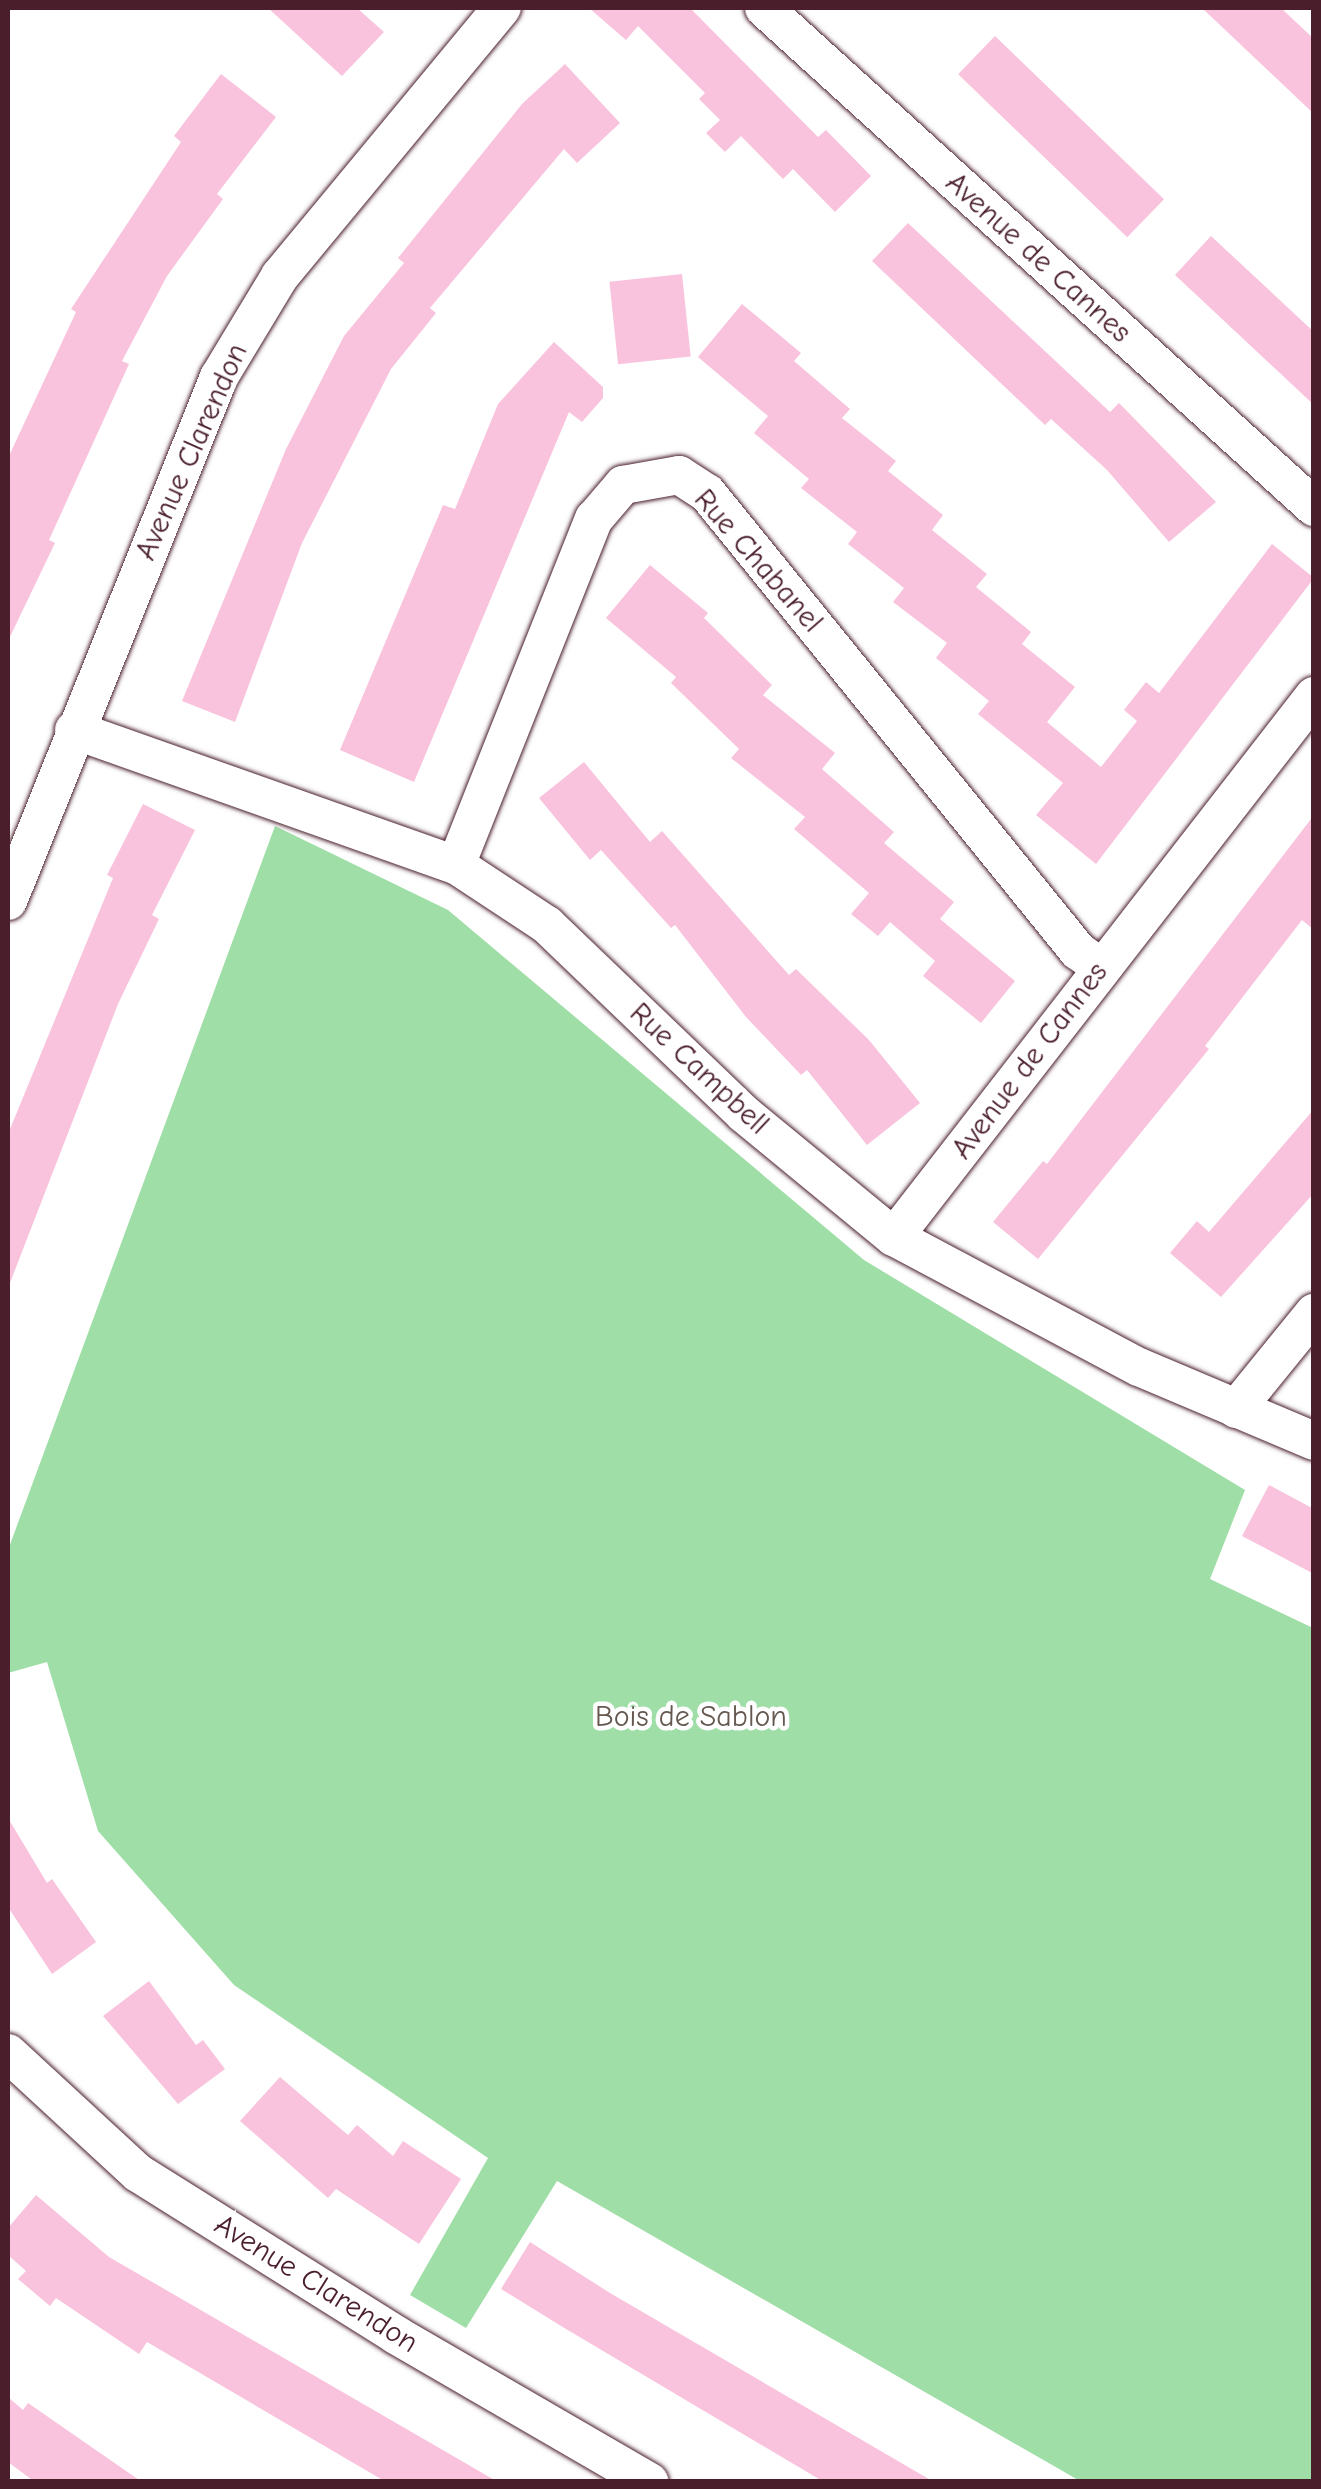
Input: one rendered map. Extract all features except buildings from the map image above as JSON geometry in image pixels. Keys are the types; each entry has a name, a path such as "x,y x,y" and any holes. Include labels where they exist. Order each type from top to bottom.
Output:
{"street":[{"name":"Avenue de Cannes","path":"764,8 1314,507"},
{"name":"Avenue Clarendon","path":"8,901 219,377 280,276 483,14"},
{"name":"Rue Chabanel","path":"456,865 594,518 622,485 680,475 707,493 1078,950 1101,968"},
{"name":"Avenue de Cannes","path":"894,1237 1314,696"},
{"name":"Rue Campbell","path":"74,730 456,865 546,925 744,1114 894,1237 976,1285 1236,1409 1314,1441"},
{"path":"1236,1409 1314,1313"},
{"name":"Avenue Clarendon","path":"8,2053 138,2174 396,2335 650,2482"}],"green space":[{"name":"Bois de Sablon","path":"275,826 448,910 864,1260 1245,1490 1210,1579 1313,1628 1313,2481 1080,2481 557,2181 466,2328 410,2295 488,2158 234,1985 98,1831 47,1662 8,1673 8,1550"}]}
